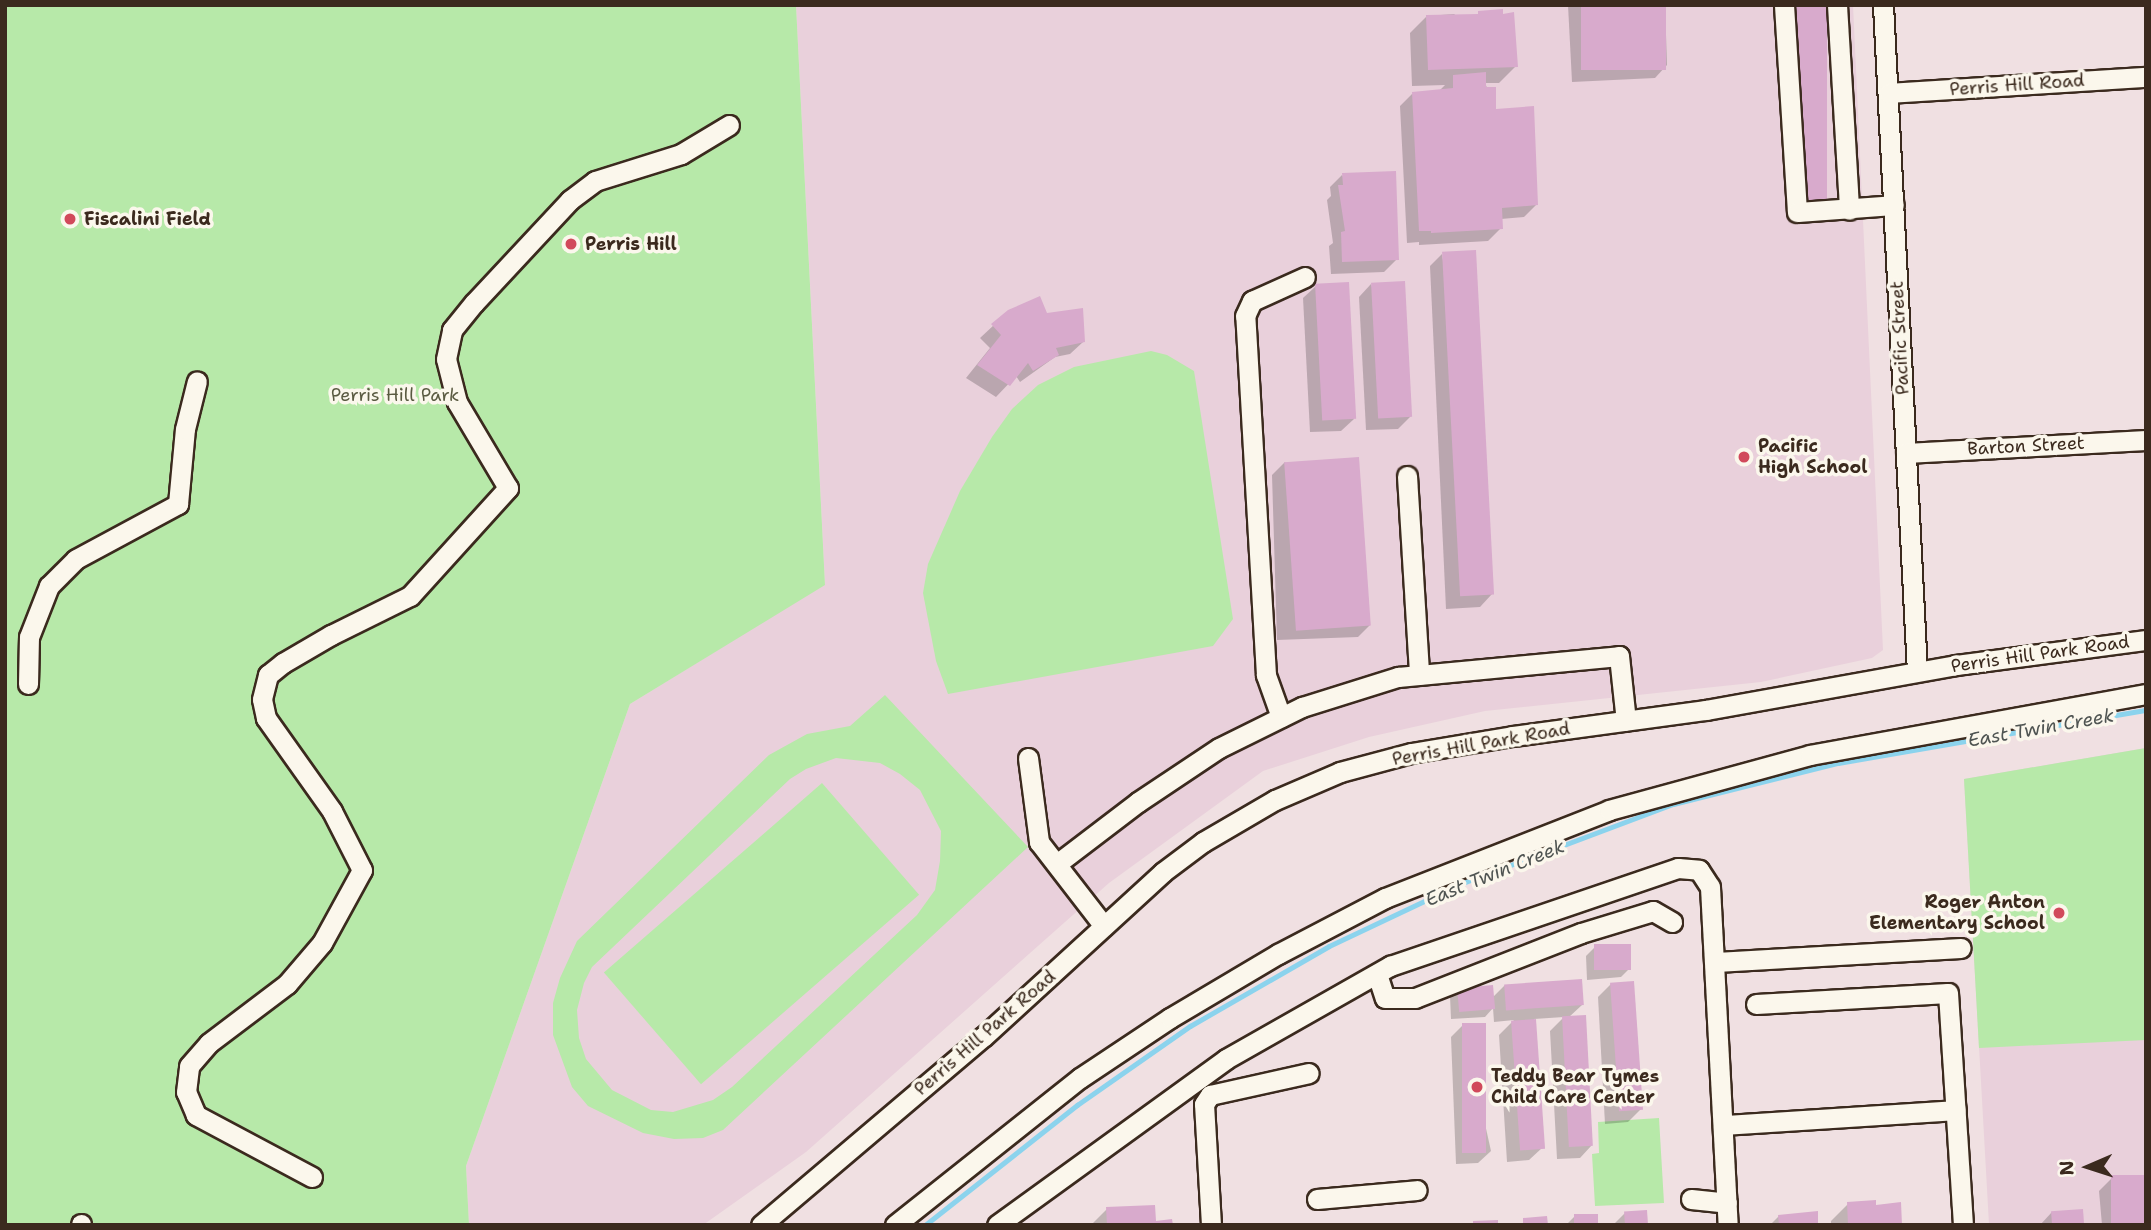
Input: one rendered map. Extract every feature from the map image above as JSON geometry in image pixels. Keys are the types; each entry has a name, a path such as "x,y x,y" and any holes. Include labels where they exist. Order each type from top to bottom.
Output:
{"street":[{"path":"1784,5 1797,212 1894,205"},
{"path":"1837,5 1849,210"},
{"name":"Pacific Street","path":"1883,5 1917,671"},
{"name":"Perris Hill Road","path":"1889,93 2146,77"},
{"path":"312,1177 196,1115 186,1092 190,1066 209,1044 287,984 322,943 362,870 332,811 265,718 262,698 268,675 331,635 410,596 508,488 457,402 446,359 452,330 474,303 570,200 595,181 681,154 729,125"},
{"path":"1280,717 1266,675 1245,316 1252,301 1305,277"},
{"path":"28,684 29,637 49,586 76,559 178,504 185,429 197,381"},
{"name":"Barton Street","path":"1906,453 2146,440"},
{"path":"1407,476 1419,675"},
{"name":"Perris Hill Park Road","path":"761,1225 984,1037 1163,872 1203,842 1275,800 1340,772 1411,753 1706,710 1917,671 2146,640"},
{"path":"1058,863 1138,802 1219,748 1280,717 1366,686 1419,675 1619,656 1626,721"},
{"path":"895,1225 977,1157 1091,1070 1170,1018 1254,968 1385,898 1609,810 1783,763 2146,694"},
{"path":"1028,758 1039,842 1058,863 1104,926"},
{"path":"996,1225 1226,1059 1377,974 1558,908 1678,868 1699,870 1710,887 1728,1225"},
{"path":"1558,908 1581,933"},
{"path":"1377,974 1385,998 1415,998 1581,933 1653,911 1672,922"},
{"path":"1716,962 1961,948"},
{"path":"1756,1004 1948,993 1956,1110 1959,1221"},
{"path":"1211,1225 1204,1104 1210,1095 1309,1073"},
{"path":"1724,1125 1956,1110"},
{"path":"1317,1199 1417,1190"},
{"path":"1691,1199 1727,1203"}],"shaded area":[{"name":"Pacific High School","path":"796,5 1853,5 1883,650 1872,658 1761,682 1485,711 1369,737 1263,771 1109,883 806,1152 703,1225 469,1225 466,1166 630,704 825,584"},
{"name":"Roger Anton Elementary School","path":"2146,748 2146,1225 1989,1225 1964,779"}],"green space":[{"name":"Perris Hill Park","path":"5,5 796,5 825,585 630,704 466,1166 469,1225 5,1225"},
{"path":"1151,351 1167,355 1194,371 1233,619 1213,646 948,694 936,661 923,593 928,564 960,491 1012,409 1038,385 1074,367"},
{"path":"885,695 1028,847 723,1130 703,1138 674,1139 643,1133 588,1106 572,1087 553,1035 553,1003 560,978 577,941 769,755 807,734 850,726","holes":["836,758 880,763 920,790 941,831 935,890 917,915 732,1087 713,1100 673,1112 651,1110 612,1090 586,1059 579,1038 577,1010 584,983 592,967 790,779 806,769"]},
{"name":"Roger Anton Elementary School","path":"2146,748 2146,1040 1979,1048 1964,779"},
{"path":"822,783 919,895 701,1084 604,973"},
{"path":"1659,1118 1664,1203 1595,1206 1592,1154 1599,1153 1598,1122"}],"building":[{"path":"1581,5 1666,5 1666,70 1581,70"},
{"path":"1794,5 1827,5 1827,203 1794,203"},
{"path":"1503,9 1503,14 1514,12 1518,67 1428,70 1426,15 1478,14 1478,11"},
{"path":"1486,72 1486,87 1496,87 1496,109 1534,106 1538,205 1502,208 1503,229 1431,233 1419,231 1412,92 1453,88 1453,75"},
{"path":"1396,171 1399,260 1342,262 1341,232 1345,231 1338,185 1343,185 1342,173"},
{"path":"1476,250 1494,595 1460,596 1442,252"},
{"path":"1405,281 1412,417 1378,419 1371,283"},
{"path":"1349,282 1356,419 1322,421 1315,284"},
{"path":"1040,296 1047,313 1083,308 1085,342 1056,348 1059,355 1033,371 1028,363 1010,386 977,365 1001,335 991,324 1008,310"},
{"path":"1359,457 1371,626 1296,631 1284,462"},
{"path":"1594,944 1631,944 1631,970 1594,970"},
{"path":"1582,979 1584,1005 1506,1010 1504,984"},
{"path":"1634,981 1643,1110 1619,1111 1610,983"},
{"path":"1493,985 1495,1009 1459,1012 1457,988"},
{"path":"1586,1015 1593,1146 1569,1147 1562,1016"},
{"path":"1536,1019 1545,1149 1520,1150 1511,1021"},
{"name":"Teddy Bear Tymes Child Care Center","path":"1462,1023 1486,1023 1486,1153 1462,1153"},
{"path":"2111,1175 2146,1175 2146,1224 2111,1224"},
{"path":"1876,1200 1876,1205 1901,1202 1902,1225 1848,1225 1847,1202"},
{"path":"1155,1205 1156,1221 1172,1219 1173,1225 1107,1225 1106,1207"},
{"path":"2083,1209 2084,1225 2052,1225 2051,1211"},
{"path":"1647,1210 1648,1225 1625,1225 1624,1212"},
{"path":"1818,1211 1818,1225 1779,1225 1778,1215"},
{"path":"1574,1214 1598,1214 1598,1225 1574,1225"},
{"path":"1547,1216 1548,1225 1523,1225 1523,1218"},
{"path":"1498,1220 1498,1225 1473,1225 1473,1221"}],"waterway":[{"name":"East Twin Creek","path":"925,1225 1077,1105 1190,1026 1329,946 1460,884 1673,804 1838,763 2146,710"}],"place":[{"name":"Fiscalini Field","path":"70,219"},
{"name":"Perris Hill","path":"571,244"},
{"name":"Pacific High School","path":"1744,457"},
{"name":"Roger Anton Elementary School","path":"2059,913"},
{"name":"Teddy Bear Tymes Child Care Center","path":"1477,1087"}]}
